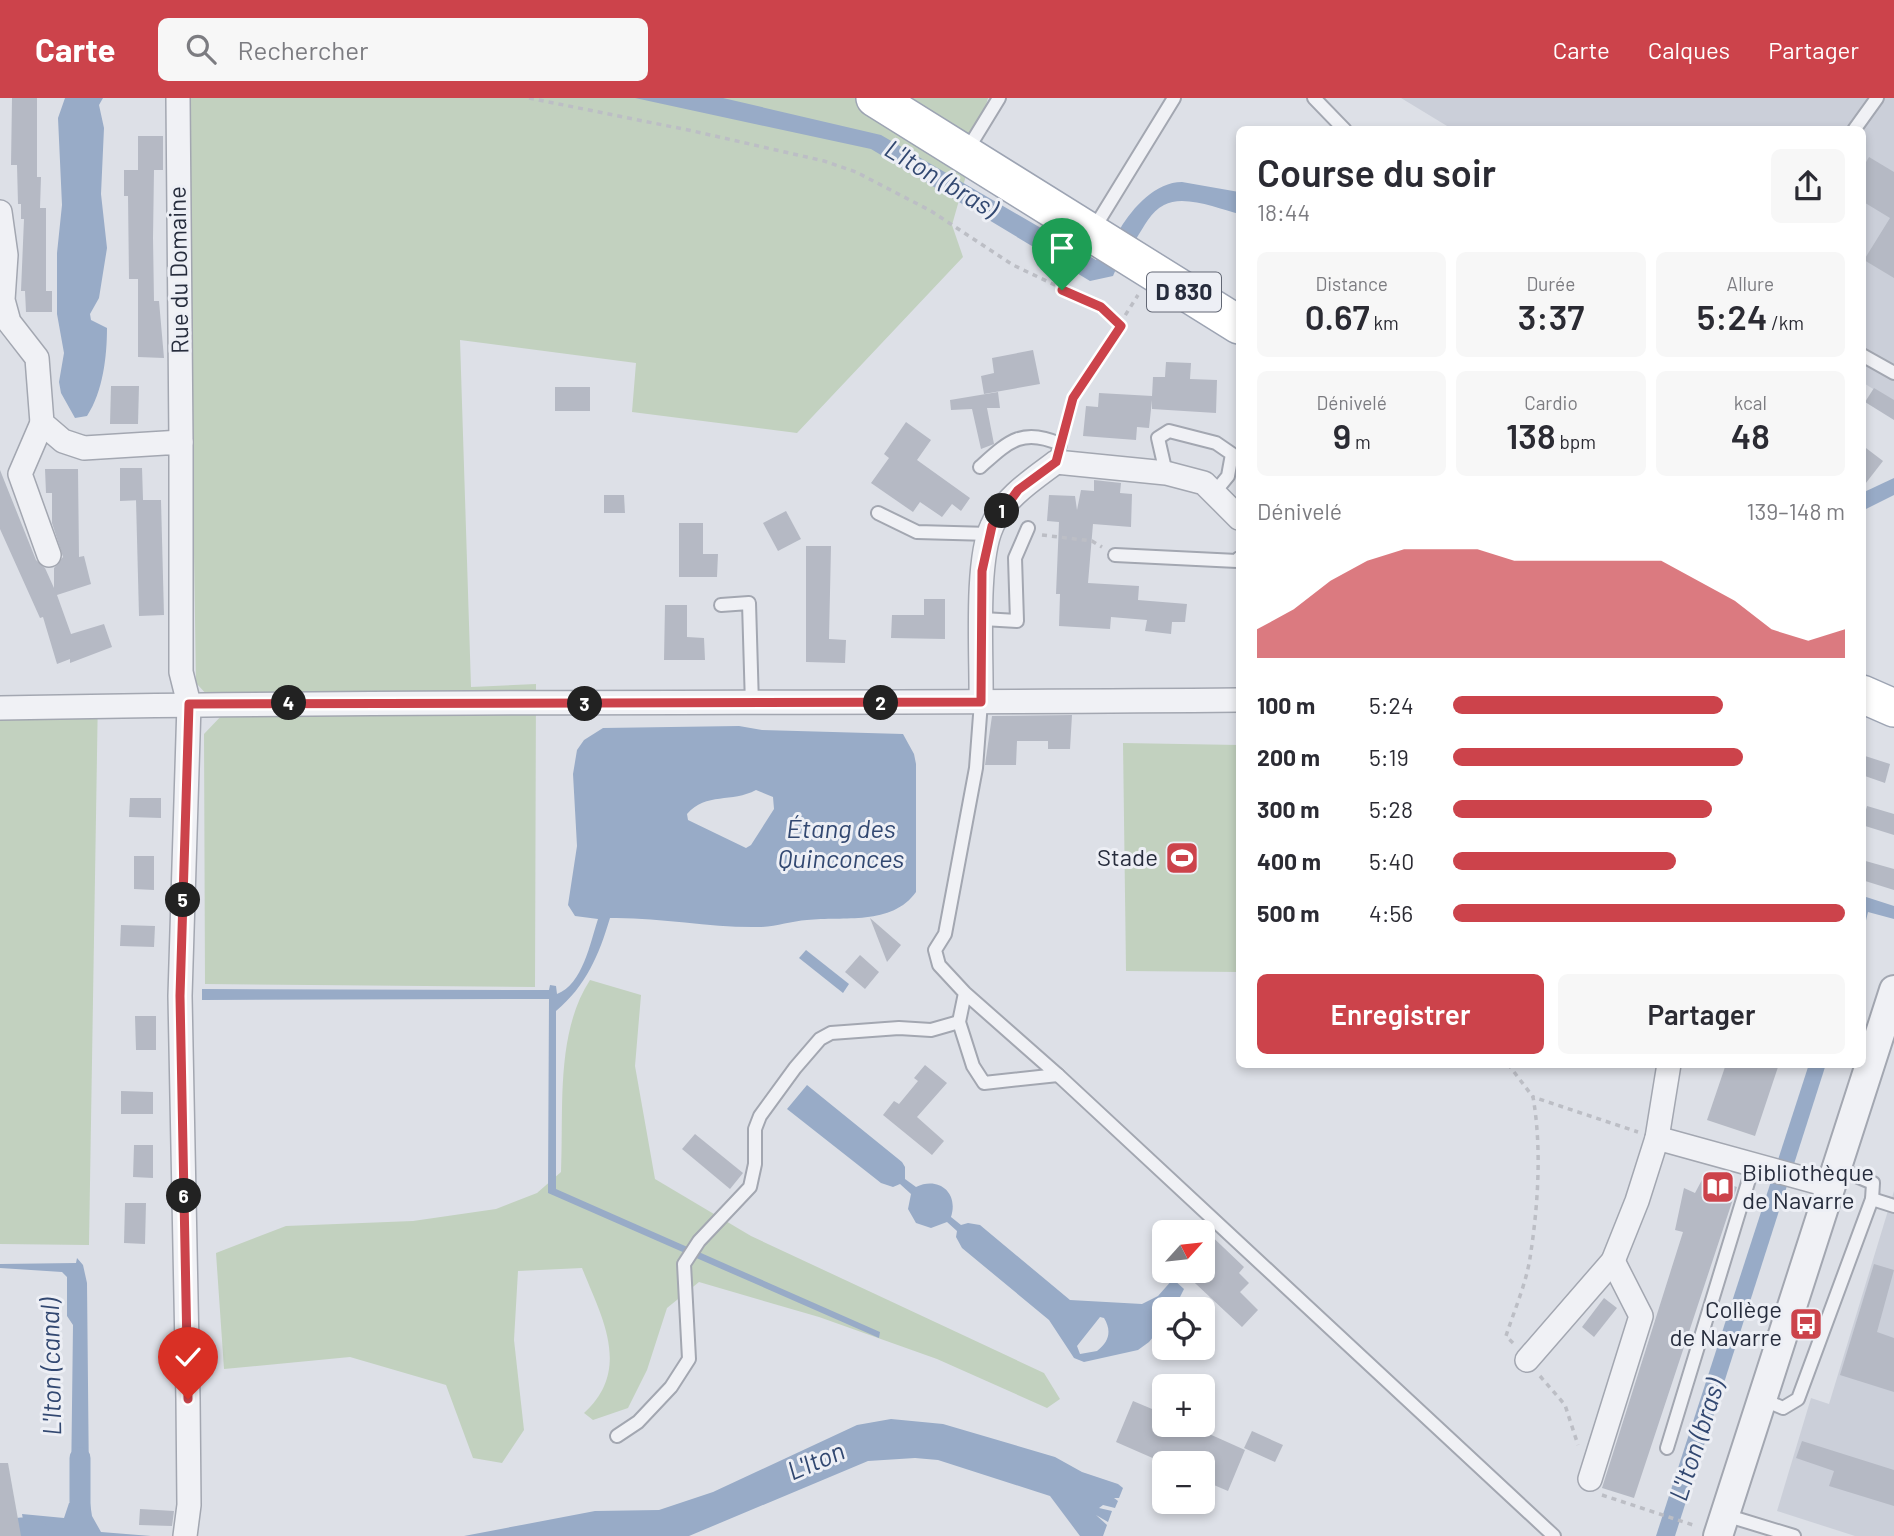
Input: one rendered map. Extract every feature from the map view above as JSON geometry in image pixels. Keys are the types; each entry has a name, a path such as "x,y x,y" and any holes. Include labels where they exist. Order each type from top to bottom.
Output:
{"main road":[{"name":"D 830","path":"875,98 1236,323"},
{"path":"1866,696 1894,708"}],"street":[{"name":"Rue du Domaine","path":"178,98 181,672 189,704"},
{"path":"0,212 6,255 3,300 9,322 37,358 42,423 20,474 49,555"},
{"path":"42,423 63,441 84,448 181,442"},
{"path":"981,702 982,571 992,526 1018,490 1058,453 1205,483 1236,515"},
{"path":"0,708 189,704 752,705 1236,700"},
{"path":"185,1535 189,1505 180,996 189,704"},
{"path":"1712,1525 1762,1399 1834,1177 1888,1035 1894,990"},
{"path":"1527,1360 1612,1261 1637,1201 1657,1138 1668,1068"},
{"path":"1657,1138 1801,1177 1834,1177"},
{"path":"1591,1479 1641,1316 1612,1261"}],"lane":[{"path":"965,153 999,98"},
{"path":"1119,251 1174,98"},
{"path":"1314,98 1341,126"},
{"path":"1857,126 1877,98"},
{"path":"1866,357 1894,373"},
{"path":"1166,473 1158,438 1169,431 1216,443 1232,454 1228,476 1214,493"},
{"path":"980,467 1001,448 1024,435 1046,438 1058,453"},
{"path":"878,513 917,532 990,534"},
{"path":"983,619 1017,621 1014,558 1028,528"},
{"path":"1115,555 1236,561"},
{"path":"721,605 749,603 752,705"},
{"path":"981,702 976,768 948,921 945,934 935,950 939,965 965,993 1058,1075 1554,1536"},
{"path":"965,993 959,1022 973,1066 984,1083 1058,1075"},
{"path":"617,1436 638,1422 671,1387 689,1359 684,1264 699,1241 750,1188 755,1164 755,1129 760,1116 795,1068 820,1039 831,1033 899,1028 931,1030 959,1022"},
{"path":"1667,1448 1763,1165"},
{"path":"1762,1399 1783,1409 1798,1399 1872,1199 1873,1183 1834,1177"},
{"path":"1872,1199 1894,1206"},
{"path":"1712,1525 1794,1536"}],"path":[{"path":"529,98 719,136 824,161 856,172 931,211 1013,265 1101,307 1121,326"},
{"path":"1058,453 1073,398 1121,326 1119,251"},
{"path":"1028,528 1044,537 1092,541 1115,555"},
{"path":"1511,1068 1533,1097 1537,1121 1530,1260 1507,1336 1566,1405 1577,1442 1580,1472 1591,1479 1601,1495 1654,1514 1712,1525"},
{"path":"1533,1097 1657,1138"}],"shaded area":[{"path":"1401,98 1894,98 1894,402 1866,384 1866,126 1447,126"},
{"path":"1894,1191 1894,1536 1855,1536 1777,1511 1811,1398 1829,1404"}],"green space":[{"path":"187,98 988,98 952,225 963,257 797,433 632,412 636,363 460,340 471,687 536,684 535,987 205,984 204,734 224,713 196,683"},
{"path":"98,694 89,1245 0,1244 0,698"},
{"name":"Stade","path":"1123,743 1236,745 1236,972 1126,971"},
{"path":"590,980 641,995 635,1066 655,1179 751,1236 1044,1373 1060,1399 1047,1408 937,1359 819,1317 699,1282 667,1308 647,1370 628,1408 593,1420 584,1413 599,1396 607,1379 610,1361 604,1324 582,1268 518,1271 514,1340 524,1430 502,1463 473,1458 446,1385 350,1357 224,1369 216,1253 286,1226 413,1221 496,1209 537,1193 561,1172 566,1048 579,1001"}],"water":[{"path":"65,98 103,98 99,105 104,128 101,194 107,248 99,298 90,314 91,320 107,328 106,350 97,396 87,416 75,418 61,393 59,382 64,353 57,314 57,253 62,205 58,118"},
{"name":"L'Iton (bras)","path":"635,98 723,98 881,135 1096,260 1103,252 1119,262 1113,276 1090,281 871,149"},
{"path":"1182,182 1236,191 1236,213 1191,202 1172,202 1155,211 1136,239 1120,229 1146,197 1172,183"},
{"path":"1894,478 1894,495 1866,509 1866,491"},
{"name":"Étang des Quinconces","path":"739,726 762,730 903,734 914,754 916,892 906,903 880,915 807,920 765,927 610,918 590,969 576,991 556,1011 556,1189 880,1332 879,1338 548,1193 549,999 202,1000 202,989 549,990 550,985 556,986 557,994 566,989 584,962 598,919 575,916 568,905 577,846 573,774 577,750 584,740 603,728","holes":["756,790 773,797 774,809 751,845 746,848 688,820 687,814 694,807 711,800"]},
{"path":"1866,897 1894,906 1894,919 1868,912 1866,921"},
{"path":"806,950 849,984 843,993 799,958"},
{"name":"L'Iton (bras)","path":"1808,1068 1825,1068 1675,1536 1656,1536"},
{"path":"807,1085 902,1162 905,1179 916,1187 932,1184 945,1188 952,1200 951,1217 961,1225 980,1225 1070,1300 1142,1304 1152,1299 1152,1338 1138,1350 1084,1362 1074,1358 1049,1320 962,1248 956,1237 957,1231 947,1222 931,1228 916,1223 908,1209 911,1194 900,1184 893,1187 881,1183 787,1109","holes":["1100,1317 1104,1318 1108,1336 1104,1344 1097,1351 1080,1354 1077,1346"]},
{"path":"77,1258 83,1265 87,1283 89,1486 71,1486 73,1325 67,1316 67,1277 62,1272 0,1268 0,1264 76,1263"},
{"path":"1169,1283 1177,1283 1184,1289 1180,1297 1156,1297"},
{"path":"891,1419 943,1424 1055,1457 1082,1472 1118,1484 1123,1488 1119,1498 1114,1498 1118,1501 1115,1508 1103,1505 1099,1508 1112,1511 1108,1522 1096,1515 1107,1525 1103,1536 1080,1536 1050,1496 938,1460 915,1458 868,1461 689,1536 464,1536 595,1511 659,1510 713,1492 857,1425"},
{"path":"69,1503 90,1503 92,1516 101,1532 151,1536 26,1536 22,1514 64,1518"}],"building":[{"path":"12,98 37,98 37,177 41,177 40,208 46,208 46,291 52,291 52,312 26,312 25,291 21,291 24,219 21,219 21,204 18,204 17,165 11,165"},
{"path":"138,136 163,136 163,170 154,170 153,238 154,301 159,301 164,358 138,357 138,279 129,279 128,196 124,196 124,170 138,170"},
{"path":"1869,157 1894,172 1894,278 1866,261 1866,257 1890,218 1866,203 1866,162"},
{"path":"1033,350 1040,384 984,394 981,376 994,373 992,358"},
{"path":"1166,362 1191,363 1190,379 1217,380 1216,413 1152,409 1152,400 1149,428 1137,427 1136,440 1083,436 1086,406 1098,407 1099,393 1152,396 1153,377 1165,377"},
{"path":"111,386 139,386 138,424 110,424"},
{"path":"555,387 590,387 590,411 555,411"},
{"path":"1874,388 1894,400 1894,420 1866,403"},
{"path":"998,392 1000,408 987,408 994,444 981,449 972,409 951,410 950,400"},
{"path":"906,422 931,440 917,460 970,498 961,511 952,504 942,517 920,502 913,512 871,483 889,458 884,454"},
{"path":"1866,448 1883,461 1866,483"},
{"path":"120,468 142,468 143,500 120,501"},
{"path":"45,469 78,469 79,557 84,556 91,584 57,595 71,634 104,624 112,647 70,663 70,659 57,664 43,617 40,618 0,529 0,470 36,560 45,568 54,588 54,568 63,557 52,523 52,493 46,493"},
{"path":"1094,480 1121,483 1120,493 1132,494 1131,527 1093,524 1088,583 1139,586 1138,600 1187,604 1185,622 1172,622 1171,634 1145,631 1147,620 1111,617 1110,629 1059,626 1060,594 1056,594 1059,522 1047,521 1049,495 1075,496 1077,510 1081,490 1094,491"},
{"path":"604,495 624,495 625,513 604,513"},
{"path":"136,500 161,500 164,615 139,616"},
{"path":"786,511 801,539 778,551 763,523"},
{"path":"679,523 703,523 703,554 718,554 717,577 679,577"},
{"path":"806,546 831,546 829,639 846,640 845,663 806,662"},
{"path":"924,599 945,599 945,639 891,638 892,615 924,615"},
{"path":"665,605 687,605 687,637 704,638 705,660 664,660"},
{"path":"1072,715 1070,749 1048,749 1048,741 1017,741 1016,765 985,765 992,716"},
{"path":"1866,756 1890,764 1885,783 1866,776"},
{"path":"130,798 161,798 161,818 129,817"},
{"path":"1867,806 1894,814 1894,835 1866,826"},
{"path":"134,856 154,856 154,890 134,889"},
{"path":"1866,861 1894,869 1894,890 1866,881"},
{"path":"870,918 901,945 887,962"},
{"path":"121,925 155,926 154,947 120,946"},
{"path":"860,955 879,972 865,989 845,972"},
{"path":"135,1016 156,1016 156,1050 136,1050"},
{"path":"925,1065 947,1083 917,1117 944,1141 932,1155 883,1115 894,1101 899,1104 918,1081 914,1078"},
{"path":"1725,1068 1778,1068 1755,1136 1707,1120"},
{"path":"121,1091 153,1092 153,1114 121,1114"},
{"path":"695,1134 743,1173 730,1189 682,1149"},
{"path":"134,1145 153,1145 153,1178 133,1177"},
{"path":"1704,1176 1737,1187 1634,1498 1602,1488 1683,1232 1675,1230 1684,1188 1695,1193"},
{"path":"125,1203 146,1203 145,1244 124,1243"},
{"path":"1215,1239 1244,1267 1239,1273 1249,1283 1240,1292 1258,1310 1242,1327 1215,1302 1215,1297 1210,1297 1195,1283 1215,1283"},
{"path":"1874,1264 1894,1270 1877,1332 1894,1338 1894,1392 1840,1375"},
{"path":"1604,1298 1617,1308 1594,1337 1582,1327"},
{"path":"1133,1401 1152,1409 1152,1437 1215,1437 1245,1450 1228,1491 1215,1486 1215,1451 1152,1451 1152,1458 1116,1442"},
{"path":"1252,1431 1283,1445 1275,1462 1244,1448"},
{"path":"1802,1441 1894,1470 1894,1506 1829,1486 1834,1471 1796,1458"},
{"path":"0,1463 8,1463 21,1536 0,1536"},
{"path":"140,1509 174,1511 172,1526 139,1525"}],"waterway":[{"name":"L'Iton (canal)","path":"80,1458 80,1536"},
{"name":"L'Iton","path":"21,1535 32,1536"}],"place":[{"name":"Stade","path":"1182,858"},
{"name":"Bibliothèque de Navarre","path":"1718,1187"},
{"name":"Collège de Navarre","path":"1806,1324"}],"route":[{"path":"188,1399 180,996 189,704 752,705 981,702 982,571 992,526 1018,490 1056,462 1073,398 1121,326 1101,307 1062,290"}]}
